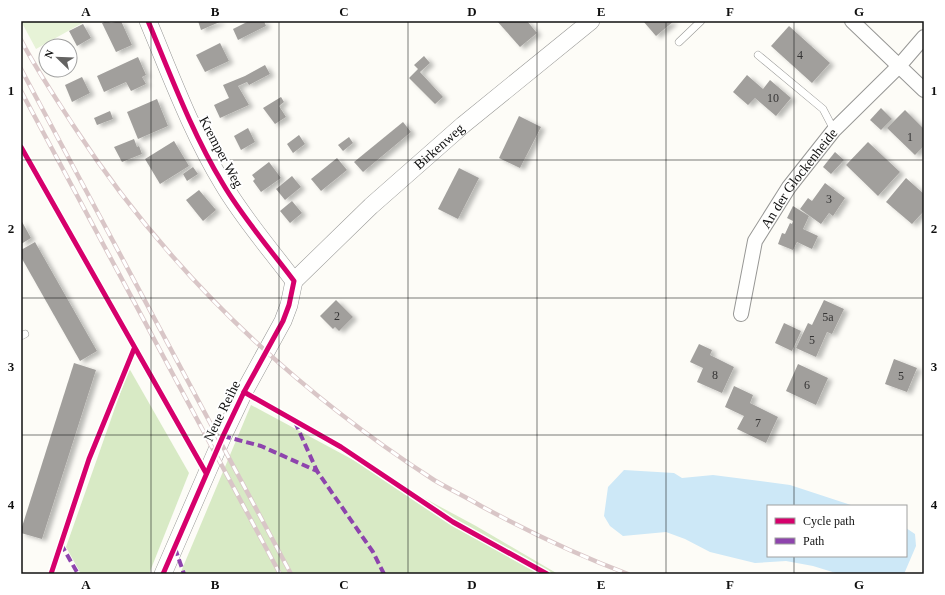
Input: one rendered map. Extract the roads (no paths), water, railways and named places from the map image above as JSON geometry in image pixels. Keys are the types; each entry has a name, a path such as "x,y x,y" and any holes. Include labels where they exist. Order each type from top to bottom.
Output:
{"street":[{"name":"Kremper Weg","path":"148,21 190,120 210,162 223,185 294,281"},
{"path":"852,21 924,90"},
{"name":"Birkenweg","path":"294,281 371,206 457,130 583,23"},
{"name":"An der Glockenheide","path":"741,314 755,241 789,187 834,130 898,66 924,37"},
{"name":"Neue Reihe","path":"163,574 220,442 244,392 283,321 289,305 294,281"}],"lane":[{"path":"679,42 701,21"},
{"path":"758,55 823,109 834,130"}],"water":[{"path":"624,470 674,473 682,478 713,475 790,485 851,505 767,505 767,557 907,557 907,529 915,534 916,546 904,574 839,574 813,566 786,561 755,563 710,552 685,539 666,532 623,536 610,526 604,516 608,487"}],"railway":[{"path":"21,40 39,72 73,125 110,178 149,228 190,276 234,322 281,365 381,444 434,480 535,534 590,559 628,574"},
{"path":"21,69 291,574"},
{"path":"21,91 280,574"}]}
